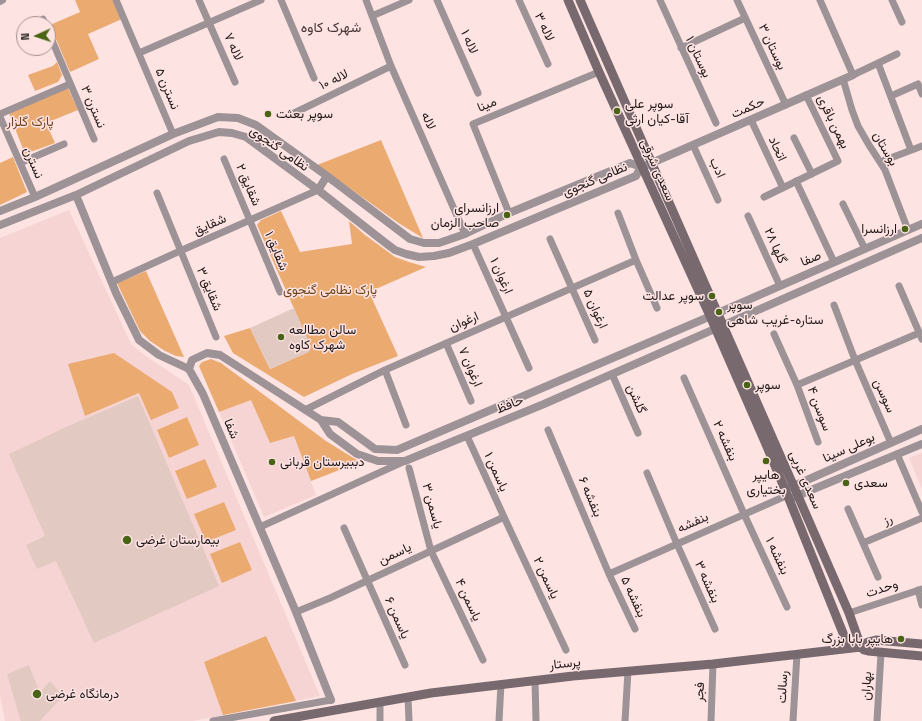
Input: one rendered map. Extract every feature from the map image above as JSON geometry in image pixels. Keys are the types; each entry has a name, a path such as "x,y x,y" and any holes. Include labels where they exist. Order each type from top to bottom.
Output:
{"main road":[{"name":"سعدی شرقی","path":"568,0 641,167 719,326"},
{"name":"سعدی شرقی","path":"580,0 652,163 714,315"},
{"name":"سعدی غربی","path":"719,326 791,493 849,613 861,647"},
{"name":"سعدی غربی","path":"791,493 849,648"},
{"name":"پرستار","path":"274,721 290,720 431,693 501,684 573,676 713,664 861,647 868,642 876,640 922,644"},
{"name":"پرستار","path":"861,647 868,652 922,656"}],"street":[{"name":"نسترن ۵","path":"116,0 173,134"},
{"name":"لاله ۷","path":"199,0 235,82"},
{"path":"139,53 261,0"},
{"path":"280,0 314,78"},
{"name":"لاله","path":"366,0 391,66 465,234"},
{"path":"372,16 409,0"},
{"name":"لاله ۱","path":"437,0 478,93"},
{"name":"لاله ۳","path":"519,0 548,64"},
{"name":"بوستان ۱","path":"660,0 716,123"},
{"name":"بوستان ۳","path":"737,0 786,105"},
{"path":"820,0 853,75 896,54"},
{"path":"892,0 902,22"},
{"path":"681,48 745,18"},
{"name":"نسترن ۳","path":"56,50 94,139"},
{"path":"878,62 911,150"},
{"name":"لاله ۱۰","path":"288,116 391,66"},
{"name":"مینا","path":"509,213 473,124 599,72"},
{"name":"حکمت","path":"641,167 853,75"},
{"name":"بوستان","path":"843,79 858,126 880,162 908,230"},
{"path":"0,115 70,84"},
{"path":"891,96 918,84 922,94"},
{"name":"بهمن باقری","path":"764,197 838,161 806,95"},
{"name":"نسترن","path":"0,115 35,197"},
{"name":"نظامی گنجوی","path":"0,211 35,197 173,134 218,117 238,118 256,125 410,238 424,243 439,243 465,234 509,213 630,163 641,167 636,176 473,244 449,253 419,257 395,250 318,190 246,138 232,133 220,132 189,141 76,195 0,225"},
{"name":"اتحاد","path":"751,120 782,188"},
{"path":"794,138 812,174"},
{"path":"20,163 64,144"},
{"name":"ادب","path":"693,145 718,200"},
{"path":"880,162 922,146"},
{"path":"125,156 131,168"},
{"name":"شقایق ۲","path":"224,159 250,220"},
{"path":"318,190 327,176"},
{"path":"796,181 834,262"},
{"name":"شقایق","path":"112,282 318,190"},
{"name":"شقایق ۳","path":"157,193 216,337"},
{"path":"76,195 112,282 139,340 159,355 189,369"},
{"path":"843,204 865,249"},
{"path":"618,213 657,308"},
{"name":"گلها ۲۸","path":"748,216 780,286"},
{"name":"شقایق ۱","path":"250,220 280,292"},
{"name":"صفا","path":"714,315 922,224"},
{"name":"صفا","path":"719,326 922,238"},
{"name":"ارغوان ۵","path":"550,239 595,340"},
{"name":"ارغوان ۱","path":"473,244 529,368"},
{"name":"ارغوان","path":"305,410 385,370 636,260"},
{"path":"796,384 855,360 921,336 899,286"},
{"name":"سوسن","path":"834,305 855,360 892,443"},
{"name":"حافظ","path":"321,420 338,422 376,449 397,450 714,315"},
{"name":"حافظ","path":"189,369 192,360 207,353 220,355 321,420 330,434 357,454 378,462 407,465 467,436 544,404 719,326"},
{"name":"سوسن ۴","path":"774,334 796,384 818,442"},
{"name":"ارغوان ۷","path":"446,343 471,401"},
{"name":"شفا","path":"189,369 203,394 296,612 331,700"},
{"path":"385,370 406,425"},
{"name":"گلشن","path":"612,374 638,433"},
{"name":"بنفشه ۲","path":"684,378 744,514"},
{"path":"459,424 467,436"},
{"name":"بوعلی سینا","path":"791,493 922,429"},
{"name":"بنفشه ۶","path":"548,430 609,574"},
{"name":"یاسمن ۱","path":"467,436 504,518"},
{"path":"892,443 922,512"},
{"name":"بوعلی سینا","path":"791,493 922,444"},
{"path":"260,527 407,465"},
{"name":"یاسمن ۳","path":"407,465 432,551"},
{"name":"بنفشه ۳","path":"647,473 715,629"},
{"name":"بنفشه","path":"609,574 791,493"},
{"path":"848,509 878,577"},
{"name":"بنفشه ۱","path":"744,514 787,607"},
{"name":"یاسمن","path":"296,612 330,598 504,518"},
{"name":"یاسمن ۲","path":"504,518 566,650"},
{"name":"رز","path":"863,544 922,518"},
{"name":"یاسمن ۶","path":"344,528 404,665"},
{"name":"یاسمن ۴","path":"432,551 483,660"},
{"name":"بنفشه ۵","path":"609,574 635,630"},
{"path":"920,590 922,605"},
{"name":"وحدت","path":"849,613 920,590"},
{"name":"بهاران","path":"877,721 881,653"},
{"name":"رسالت","path":"793,721 797,654"},
{"name":"فجر","path":"710,721 713,664"},
{"path":"625,721 628,671"},
{"path":"535,680 536,721"},
{"path":"499,721 501,684"},
{"path":"408,697 409,721"},
{"path":"213,721 331,700"},
{"path":"380,702 380,721"}],"shaded area":[{"name":"بیمارستان غرضی","path":"69,210 131,344 147,357 189,385 320,696 193,721 5,721 0,696 0,238"},
{"name":"دببیرستان قربانی","path":"251,399 270,443 294,436 316,495 264,517 219,412"},
{"path":"922,453 922,489 909,458"}],"green space":[{"path":"75,0 113,0 122,19 88,34 99,59 70,72 56,39 56,22 80,12"},
{"name":"پارک گلزار","path":"57,62 62,75 58,82 35,91 28,75 53,66"},
{"name":"پارک گلزار","path":"68,88 78,110 46,123 55,143 25,154 9,113"},
{"path":"381,140 423,238 400,224 317,165"},
{"name":"پارک گلزار","path":"13,157 27,192 0,205 0,163"},
{"name":"پارک نظامی گنجوی","path":"281,211 300,252 352,244 349,221 395,257 426,267 369,292 398,356 352,374 304,397 233,353 224,336 250,328 270,369 308,352 311,347 257,225 261,220"},
{"path":"146,271 184,357 176,356 165,351 150,341 140,331 117,283"},
{"path":"114,353 172,392 179,408 151,420 139,393 85,416 68,364"},
{"path":"211,359 221,363 326,441 360,462 311,481 294,436 270,443 251,400 219,412 199,366 202,362"},
{"path":"187,417 199,445 169,458 157,430"},
{"path":"205,459 217,487 187,499 175,471"},
{"path":"224,502 236,530 206,542 194,514"},
{"path":"240,542 252,570 222,583 210,554"},
{"path":"266,636 296,701 223,715 204,662"}],"building":[{"name":"سالن مطالعه شهرک کاوه","path":"294,308 311,347 309,352 270,369 250,328"},
{"name":"بیمارستان غرضی","path":"138,396 219,586 94,643 56,561 37,569 26,545 45,536 9,454 66,427"},
{"name":"درمانگاه غرضی","path":"29,665 40,693 50,681 63,696 40,721 21,721 7,674"}],"place":[{"name":"سوپر علی آقا-کیان ارثی","path":"617,111"},
{"name":"سوپر بعثت","path":"268,114"},
{"name":"ارزانسرای صاحب الزمان","path":"507,215"},
{"name":"ارزانسرا","path":"905,229"},
{"name":"سوپر عدالت","path":"712,296"},
{"name":"سوپر ستاره-غریب شاهی","path":"719,312"},
{"name":"سالن مطالعه شهرک کاوه","path":"281,337"},
{"name":"سوپر","path":"747,385"},
{"name":"هایپر بختیاری","path":"766,461"},
{"name":"دببیرستان قربانی","path":"272,462"},
{"name":"سعدی","path":"846,483"},
{"name":"بیمارستان غرضی","path":"127,540"},
{"name":"هایپر بابا بزرگ","path":"901,639"},
{"name":"درمانگاه غرضی","path":"37,694"}],"district":[{"name":"شهرک کاوه","path":"331,28"}]}
